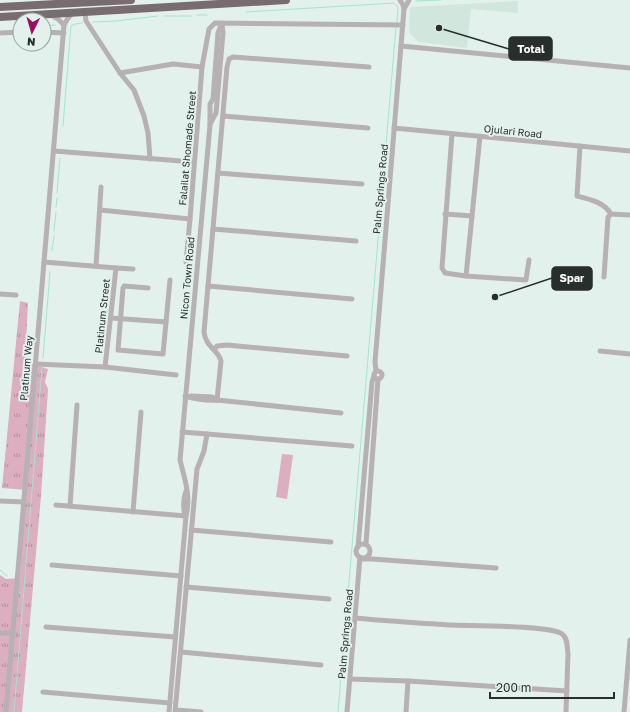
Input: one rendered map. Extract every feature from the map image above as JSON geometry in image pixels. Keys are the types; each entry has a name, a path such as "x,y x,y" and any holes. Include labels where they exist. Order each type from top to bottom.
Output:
{"highway":[{"path":"0,7 131,0"},
{"path":"52,14 286,0"},
{"path":"0,17 12,16"}],"street":[{"path":"21,6 41,0"},
{"path":"60,0 72,3"},
{"name":"Palm Springs Road","path":"400,0 404,9"},
{"name":"Palm Springs Road","path":"376,375 374,362 401,46 399,25 404,9 409,0"},
{"path":"85,12 86,20 120,73 134,90 144,116 148,133 150,159"},
{"path":"52,16 64,25 68,18 75,13"},
{"name":"Falailat Shomade Street","path":"100,210 190,218 202,67 209,29 215,23 222,23"},
{"path":"222,23 399,25"},
{"name":"Nicon Town Road","path":"210,125 216,113 215,99 218,33 222,23"},
{"name":"Platinum Way","path":"6,712 64,25"},
{"path":"52,32 64,33"},
{"path":"0,34 12,33"},
{"path":"401,46 630,68"},
{"path":"217,400 221,362 218,354 208,343 205,336 227,67 229,60 233,57 369,67"},
{"path":"120,73 173,64 202,67"},
{"name":"Nicon Town Road","path":"169,712 186,516 189,497 186,491 180,460 182,432 210,125 210,104 215,99"},
{"path":"210,113 216,113"},
{"path":"223,116 368,128"},
{"name":"Ojulari Road","path":"394,128 630,151"},
{"path":"452,134 445,214 443,272 466,276 526,280 529,260"},
{"path":"466,276 480,136"},
{"path":"580,146 577,196 592,200 606,208 611,214 630,215"},
{"path":"54,151 194,162"},
{"path":"218,173 362,184"},
{"path":"96,266 102,187"},
{"path":"445,214 472,216"},
{"path":"604,277 608,217 611,214"},
{"path":"186,262 190,218"},
{"path":"213,229 356,241"},
{"name":"Platinum Street","path":"44,262 116,268 106,367"},
{"path":"116,268 132,269"},
{"path":"148,288 124,286 123,288 118,350 163,354 170,280"},
{"path":"208,286 352,299"},
{"path":"0,294 16,295"},
{"path":"111,318 166,322"},
{"path":"214,350 217,346 227,345 347,356"},
{"path":"600,351 630,354"},
{"path":"36,364 106,367 176,375"},
{"path":"360,558 367,556 370,553 369,547 366,544 376,375"},
{"path":"360,558 357,554 365,448 372,382 376,375"},
{"path":"185,396 197,395 212,397 217,400 341,413"},
{"path":"70,506 78,405"},
{"path":"133,512 142,412"},
{"path":"182,432 352,446"},
{"path":"201,712 175,711 197,469 204,451 207,434"},
{"path":"0,501 24,502"},
{"path":"56,505 186,516"},
{"path":"191,530 331,542"},
{"path":"358,547 361,544 366,544"},
{"path":"360,558 496,568"},
{"name":"Palm Springs Road","path":"347,712 360,558"},
{"path":"52,566 181,576"},
{"path":"186,587 329,599"},
{"path":"355,618 413,623 535,628 556,631 562,634 567,645 566,712"},
{"path":"46,627 175,637"},
{"path":"0,633 13,633"},
{"path":"624,712 630,640"},
{"path":"180,652 321,665"},
{"path":"350,679 408,681 567,691"},
{"path":"406,712 408,681"},
{"path":"43,692 170,703"}],"shaded area":[{"path":"518,1 518,13 471,9 467,48 419,42 409,33 411,7"}],"green space":[{"path":"20,301 28,303 25,362 48,369 45,382 48,389 41,496 22,712 0,712 0,575 6,579 20,578 22,537 27,490 2,488"},
{"path":"282,454 293,455 287,499 276,497"}],"waterway":[{"path":"416,1 441,0"},
{"path":"246,12 394,3 398,7 397,22"},
{"path":"197,15 207,15"},
{"path":"93,22 158,16"},
{"path":"164,16 191,16"},
{"path":"63,126 71,26 82,23"},
{"path":"338,712 396,27"},
{"path":"57,193 60,158"},
{"path":"56,207 57,198"},
{"path":"54,231 56,212"},
{"path":"52,251 54,236"},
{"path":"43,358 50,272"},
{"path":"14,712 42,368"},
{"path":"0,570 7,576"},
{"path":"20,592 22,597"}],"place":[{"name":"Total","path":"439,28"},
{"name":"Spar","path":"495,297"}]}
